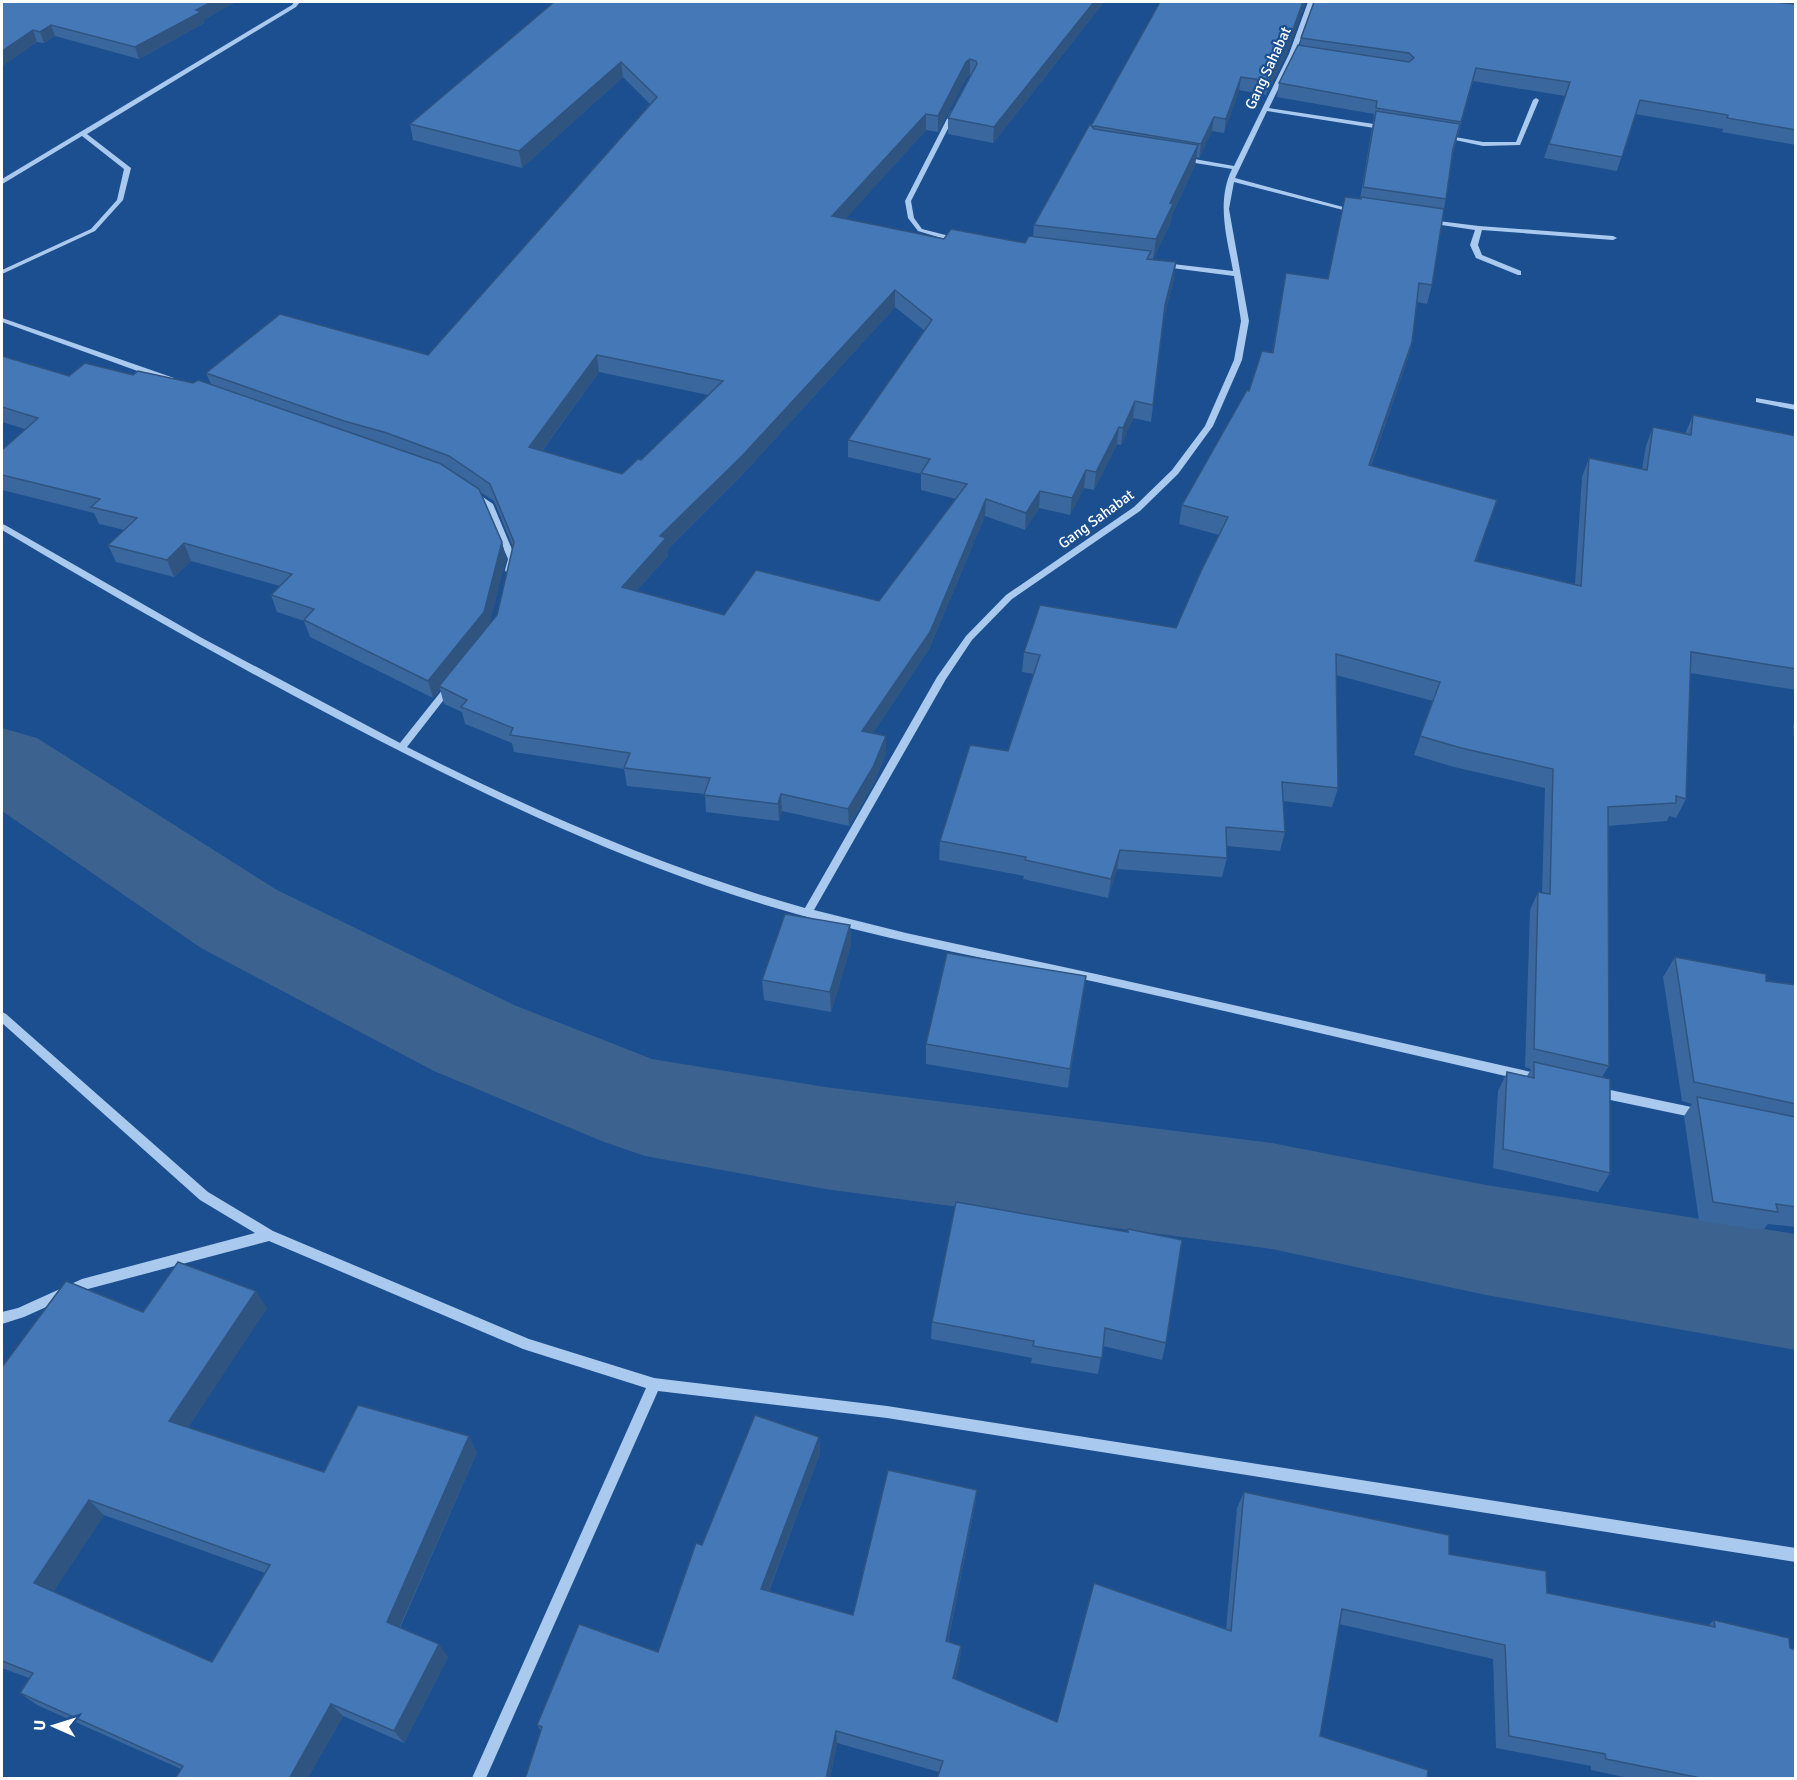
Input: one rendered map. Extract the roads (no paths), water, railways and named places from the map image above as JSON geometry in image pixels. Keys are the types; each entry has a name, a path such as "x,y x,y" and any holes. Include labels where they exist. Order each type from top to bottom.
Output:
{"street":[{"path":"2,182 294,6 297,2"},
{"name":"Gang Sahabat","path":"807,913 942,677 969,638 1009,597 1137,509 1175,472 1209,426 1238,360 1245,321 1226,209 1230,178 1292,54 1311,2"},
{"path":"1292,54 1303,56"},
{"path":"960,99 908,201 911,218 920,230 947,239 968,242"},
{"path":"1437,136 1483,144 1518,144 1536,100"},
{"path":"1264,108 1391,129"},
{"path":"2,272 93,230 120,200 128,168 82,133"},
{"path":"1170,157 1236,168"},
{"path":"1230,178 1341,209 1363,212"},
{"path":"1419,220 1479,228 1613,238"},
{"path":"1479,228 1474,245 1479,256 1518,273"},
{"path":"1155,264 1237,274"},
{"path":"2,320 179,383"},
{"path":"1760,400 1796,408"},
{"path":"469,490 489,504 512,559 507,580"},
{"path":"2,527 92,581 401,748 516,806 612,847 718,886 807,913 908,937 1201,1001 1556,1083"},
{"path":"401,748 458,676"},
{"path":"2,1017 204,1196 269,1235 528,1345 654,1384 887,1412 1796,1555"},
{"path":"1579,1088 1716,1117"},
{"path":"2,1318 20,1313 82,1285 269,1235"},
{"path":"479,1779 654,1384"}],"waterway":[{"path":"2,763 239,919 474,1038 645,1107 825,1138 1272,1196 1486,1240 1796,1292"}]}
